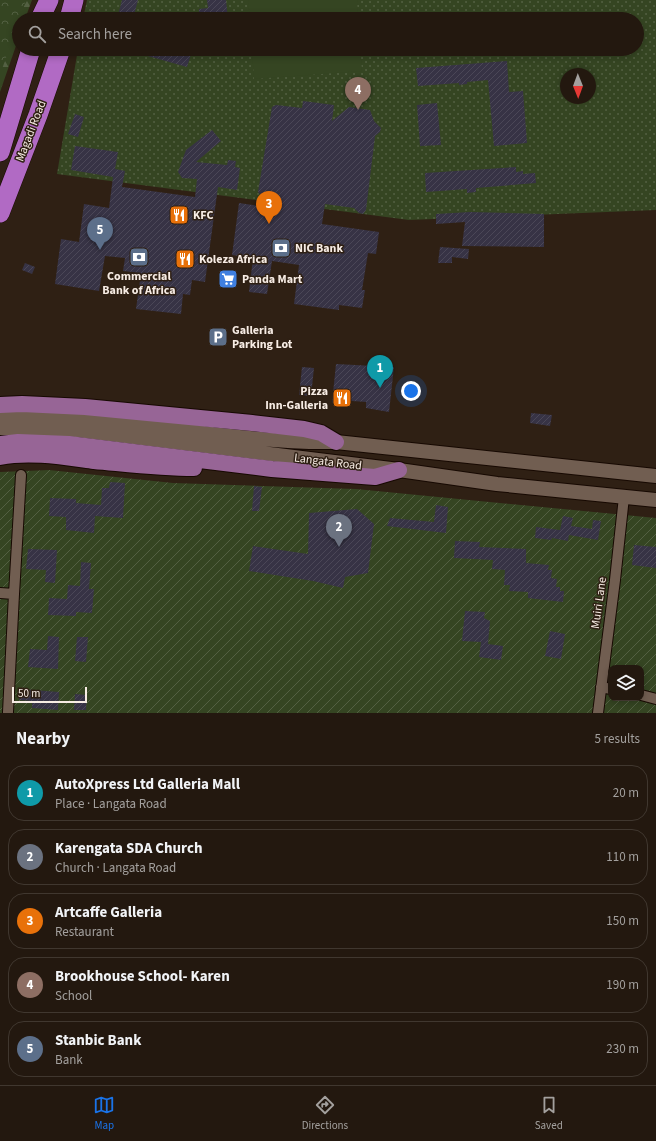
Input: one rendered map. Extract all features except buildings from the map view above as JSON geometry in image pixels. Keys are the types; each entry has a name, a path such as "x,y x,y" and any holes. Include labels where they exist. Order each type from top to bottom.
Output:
{"highway":[{"path":"43,12 49,0"},
{"path":"71,12 74,0"},
{"name":"Magadi Road","path":"0,152 29,56"},
{"name":"Magadi Road","path":"0,213 38,115 59,56"}],"main road":[{"path":"0,128 13,112"},
{"path":"0,395 22,404"},
{"path":"0,405 22,404 85,407 304,429 321,433 336,442"},
{"name":"Langata Road","path":"0,416 80,418 266,439 336,442 656,476"},
{"name":"Langata Road","path":"0,428 77,430 399,470 497,484 656,500"},
{"path":"0,444 18,442 69,444 272,469 375,477 399,470"},
{"path":"0,458 15,455 45,456 154,468 272,469"}],"street":[{"path":"8,712 21,476"},
{"name":"Muiri Lane","path":"598,713 606,688 624,497"},
{"path":"0,593 14,594"},
{"path":"644,696 656,699"}],"green space":[{"path":"0,0 32,0 28,12 12,12 12,56 0,92"},
{"path":"0,0 26,0 22,12 12,12 12,40 0,75"},
{"path":"87,0 656,0 656,210 409,220 57,174 77,56 644,56 644,12 84,12"},
{"path":"248,0 357,0 358,12 249,12"},
{"path":"252,56 361,56 362,71 254,79"},
{"path":"49,470 173,483 356,489 656,518 656,713 0,713 0,472"}],"place":[{"name":"Brookhouse School- Karen","path":"358,110"},
{"name":"KFC","path":"179,215"},
{"name":"Artcaffe Galleria","path":"269,224"},
{"name":"NIC Bank","path":"281,248"},
{"name":"Stanbic Bank","path":"100,250"},
{"name":"Commercial Bank of Africa","path":"139,257"},
{"name":"Koleza Africa","path":"185,259"},
{"name":"Panda Mart","path":"228,279"},
{"name":"Galleria Parking Lot","path":"218,337"},
{"name":"AutoXpress Ltd Galleria Mall","path":"380,388"},
{"name":"Pizza Inn-Galleria","path":"342,398"},
{"name":"Karengata SDA Church","path":"339,547"}]}
